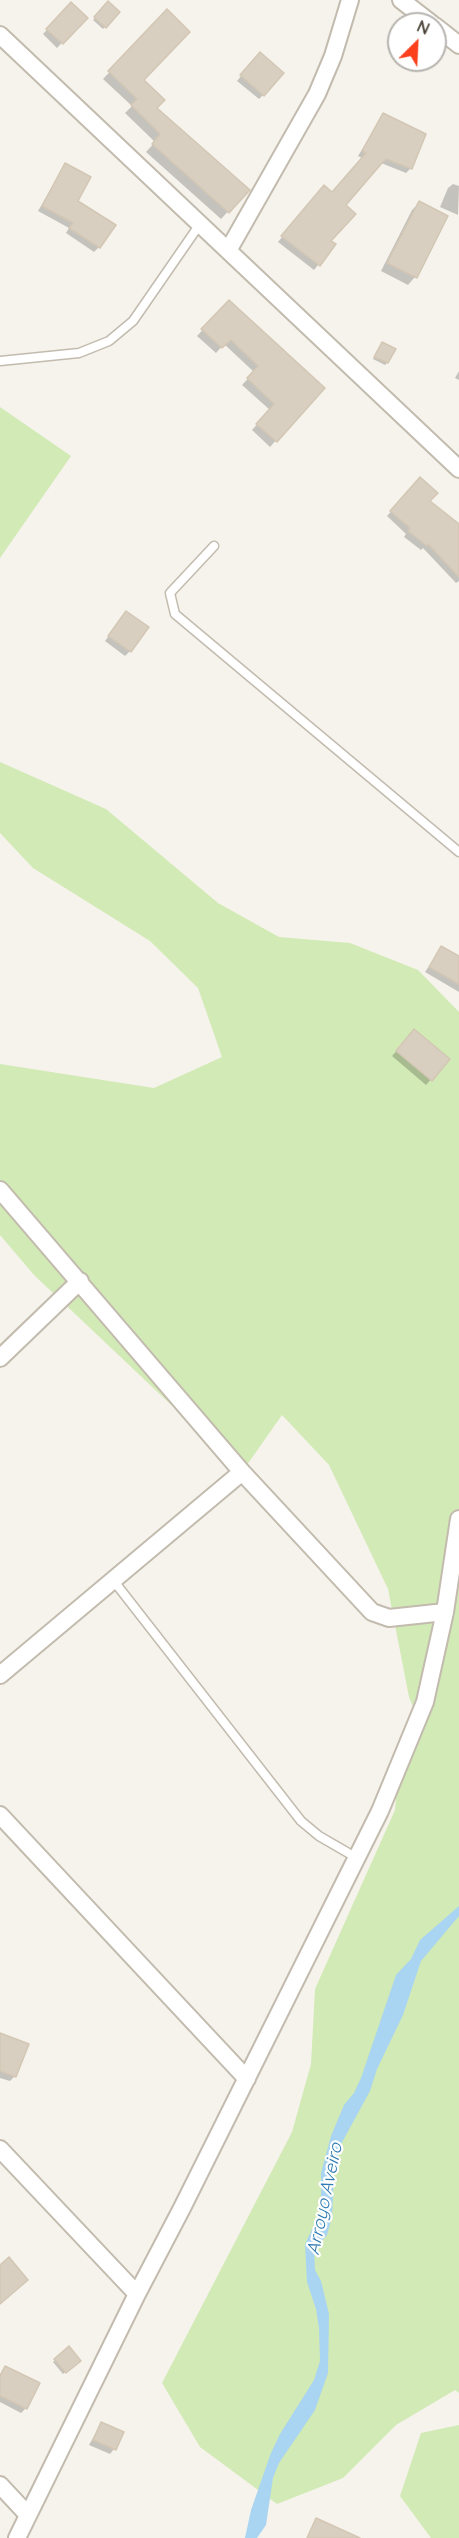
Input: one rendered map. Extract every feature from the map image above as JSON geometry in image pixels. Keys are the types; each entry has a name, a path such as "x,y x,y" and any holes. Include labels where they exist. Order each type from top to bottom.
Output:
{"street":[{"path":"229,249 316,94 333,56 350,0"},
{"path":"401,0 417,12"},
{"path":"0,35 458,464"},
{"path":"447,35 459,45"},
{"path":"0,1190 242,1472 372,1612 389,1618 445,1612"},
{"path":"0,1358 80,1281"},
{"path":"0,1676 242,1472"},
{"path":"17,2538 380,1811 425,1702 445,1612 459,1519"},
{"path":"0,1815 247,2079"},
{"path":"0,2149 137,2294"},
{"path":"0,2485 28,2515"}],"lane":[{"path":"0,361 79,353 109,341 133,321 200,224"},
{"path":"214,546 170,592 175,614 459,852"},
{"path":"113,1580 301,1821 319,1836 357,1858"}],"green space":[{"path":"0,407 71,456 0,558"},
{"path":"0,762 106,809 218,903 279,937 350,943 418,970 459,1012 459,2393 455,2390 396,2425 343,2478 277,2504 200,2447 162,2383 292,2132 311,2064 315,1989 395,1810 401,1743 415,1711 409,1697 388,1589 329,1465 282,1415 242,1472 34,1275 0,1235 0,1064 154,1088 222,1057 198,988 150,941 33,868 0,833"},
{"path":"459,2425 459,2538 431,2538 400,2496 421,2433"}],"water":[{"name":"Arroyo Aveiro","path":"459,1906 459,1916 421,1961 403,2015 377,2069 370,2091 340,2146 334,2173 332,2217 327,2235 314,2250 315,2270 321,2281 329,2314 328,2373 315,2410 279,2463 273,2478 266,2525 257,2538 245,2538 251,2510 271,2453 280,2434 314,2380 320,2361 319,2328 316,2309 307,2282 305,2244 321,2211 321,2173 331,2136 344,2105 354,2093 361,2078 396,1975 411,1959 420,1940"}],"building":[{"path":"108,1 120,12 106,28 94,17"},
{"path":"71,2 88,18 63,44 46,29"},
{"path":"167,9 190,32 144,80 165,100 157,108 250,190 229,213 152,144 160,134 131,105 137,99 108,71"},
{"path":"260,52 284,73 264,96 240,75"},
{"path":"383,113 426,134 412,169 386,159 382,163 346,205 356,214 331,241 336,244 320,266 281,236 324,185 332,192 366,153 362,151"},
{"path":"65,163 91,177 78,201 116,225 100,248 69,228 73,223 42,206"},
{"path":"419,201 448,216 417,278 387,263"},
{"path":"229,300 325,388 277,442 256,424 274,404 247,378 258,366 231,340 222,348 201,329"},
{"path":"382,342 396,349 388,363 374,357"},
{"path":"420,477 438,493 430,501 459,524 459,577 428,544 427,546 408,531 410,528 390,511"},
{"path":"126,611 149,627 131,652 108,636"},
{"path":"441,946 459,956 459,984 429,967"},
{"path":"414,1029 450,1059 432,1081 396,1051"},
{"path":"0,2033 29,2044 16,2077 0,2071"},
{"path":"9,2257 28,2280 0,2304 0,2265"},
{"path":"69,2346 81,2361 66,2373 54,2359"},
{"path":"5,2366 40,2383 27,2409 0,2396 0,2376"},
{"path":"101,2422 124,2432 116,2450 93,2440"},
{"path":"316,2518 360,2538 307,2538"}]}
